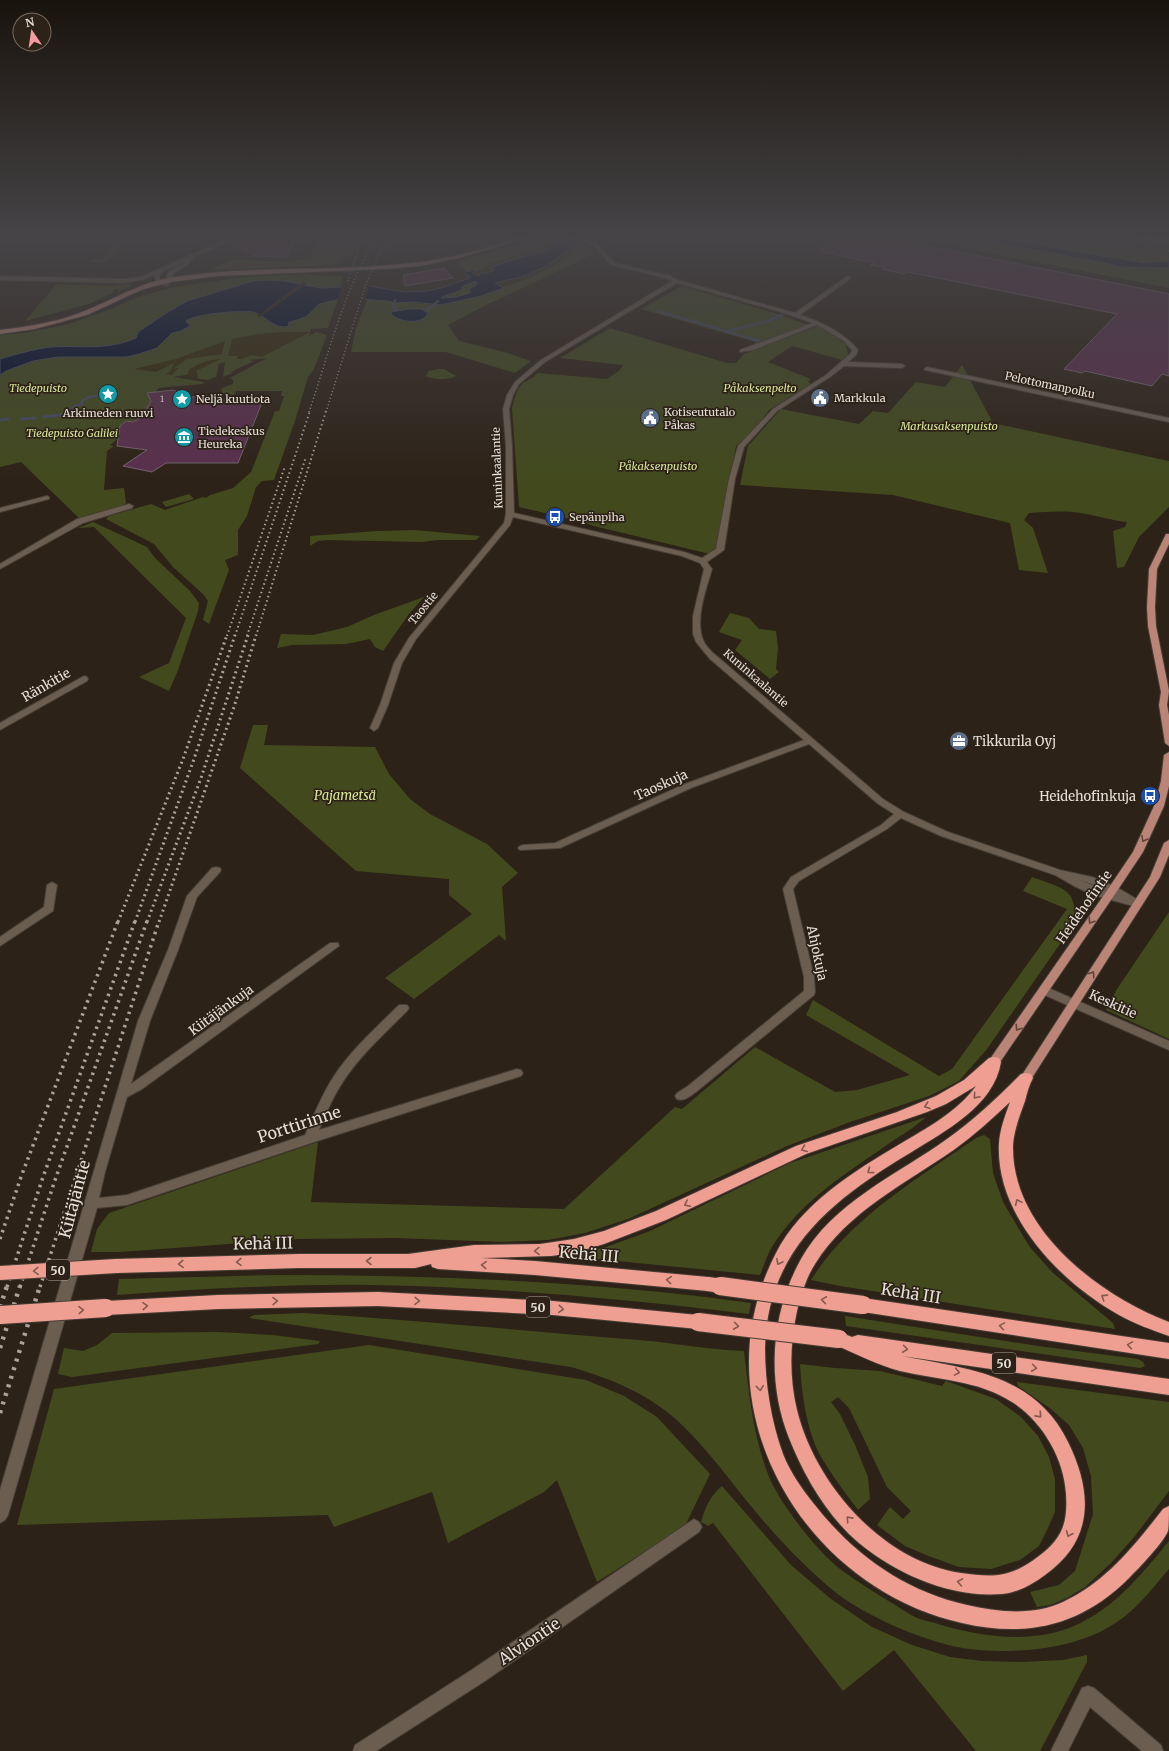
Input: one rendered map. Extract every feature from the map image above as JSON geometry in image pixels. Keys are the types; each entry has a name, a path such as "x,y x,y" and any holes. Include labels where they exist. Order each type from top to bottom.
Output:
{"highway":[{"path":"408,1261 481,1251 547,1251 607,1237 674,1210 802,1149 939,1102 962,1090 994,1062"},
{"path":"994,1062 989,1080 972,1100 947,1122 877,1166 813,1216 793,1238 779,1261 761,1313 758,1341 758,1376 762,1406 768,1433 782,1472 823,1531 849,1556 878,1578 918,1600 957,1614 997,1620 1034,1620 1064,1612 1088,1598 1114,1580 1138,1557 1169,1515"},
{"path":"1026,1078 1006,1142 1006,1166 1013,1191 1024,1216 1040,1238 1069,1268 1100,1295 1137,1317 1169,1329"},
{"path":"839,1339 896,1362 967,1374 1009,1391 1037,1411 1055,1433 1068,1460 1074,1486 1076,1510 1070,1535 1054,1557 1032,1574 1006,1584 975,1585 938,1578 899,1560 863,1535 833,1501 809,1463 794,1428 784,1387 782,1349 787,1319 796,1286 807,1263 820,1244 859,1206 951,1144 988,1116 1026,1078"},
{"name":"Kehä III","path":"0,1273 116,1266 299,1261 408,1261 535,1268 708,1284 863,1305 1169,1351"},
{"name":"50","path":"0,1315 218,1302 378,1299 552,1308 698,1322 839,1339 1169,1387"}],"main road":[{"path":"0,332 35,327 73,318"},
{"path":"1169,536 1153,569 1151,607 1152,626 1167,695 1163,705 1168,727 1169,743"},
{"name":"Heidehofintie","path":"994,1062 1129,866 1150,829 1161,804 1168,775 1169,755"},
{"path":"1026,1078 1155,877 1169,843"}],"street":[{"name":"Kuninkaalantie","path":"615,318 543,361 517,383 510,395 506,409 509,446 510,514 684,554 703,561 708,569 701,596 696,626 701,643 722,665 880,801 899,814 930,829 1059,873 1074,883 1110,893 1137,904"},
{"path":"703,561 720,550 732,479 741,446 775,410 828,376 854,354 855,350 852,345 830,330 800,318"},
{"path":"742,351 795,333 816,324"},
{"path":"844,364 902,366"},
{"name":"Pelottomanpolku","path":"927,369 1169,420"},
{"path":"0,510 47,498"},
{"path":"0,567 82,521 129,506"},
{"name":"Taostie","path":"374,728 398,663 413,638 507,523 510,514"},
{"name":"Ränkitie","path":"0,727 84,679"},
{"name":"Taoskuja","path":"523,848 556,846 688,786 810,741"},
{"name":"Ahjokuja","path":"680,1096 692,1090 810,992 810,977 788,888 794,879 884,827 899,814"},
{"name":"Kiitäjäntie","path":"0,1515 144,1021 173,950 192,896 216,870"},
{"path":"0,942 49,909 52,885"},
{"name":"Kiitäjänkuja","path":"122,1094 138,1086 334,946"},
{"name":"Keskitie","path":"1044,990 1074,1002 1169,1046"},
{"path":"310,1138 328,1096 338,1078 360,1051 403,1008"},
{"name":"Porttirinne","path":"92,1203 109,1203 127,1200 310,1138 517,1073"},
{"name":"Alviontie","path":"361,1751 479,1675 694,1527"},
{"path":"1058,1751 1088,1694 1154,1751"}],"green space":[{"path":"28,318 37,318 25,321"},
{"path":"87,318 159,318 138,332 136,338 119,344 45,350 18,354 0,359 0,335 25,333 69,324"},
{"path":"192,318 264,318 281,327 285,327 290,322 304,318 332,318 328,328 311,329 309,336 316,332 327,335 314,369 308,377 296,418 274,480 262,481 256,487 247,516 238,530 238,555 225,560 229,570 209,624 203,620 208,601 203,594 173,567 154,544 106,519 109,516 151,504 165,510 203,497 206,498 210,495 233,488 251,472 275,411 279,411 284,396 281,396 282,391 236,391 234,395 224,394 221,391 222,388 233,384 233,380 230,378 267,358 250,360 254,361 223,377 225,362 219,364 216,377 207,380 196,378 198,377 196,371 187,375 174,377 204,382 203,384 158,388 156,392 148,393 152,398 143,415 136,420 125,421 122,425 120,425 120,428 129,427 130,429 110,445 114,446 107,451 104,490 124,488 126,503 122,506 79,518 21,462 0,467 0,375 6,371 33,361 58,357 126,357 139,354 157,348 172,333 189,324 186,321"},
{"path":"360,318 462,318 448,325 459,341 504,352 531,361 515,373 446,352 351,352 356,328"},
{"path":"671,318 788,318 808,325 759,344 753,344 756,342"},
{"name":"Påkaksenpuisto","path":"818,326 846,344 848,354 843,360 792,346 768,362 811,379 808,382 811,384 769,410 755,429 736,446 718,550 710,554 519,507 512,408 520,386 538,373 607,379 619,371 623,365 560,358 610,328 727,363 736,363 744,354"},
{"name":"Markusaksenpuisto","path":"962,365 993,423 1169,461 1169,507 1139,537 1124,567 1117,568 1113,531 1125,527 1127,522 1072,512 1029,513 1024,520 1033,528 1048,573 1019,570 1010,523 893,495 740,485 748,446 781,409 859,424 873,411 888,413 916,382 945,387"},
{"path":"444,369 456,376 441,379 426,376 429,371"},
{"path":"189,494 194,499 166,507 162,502"},
{"path":"93,522 147,547 155,558 190,591 199,603 198,611 178,670 169,691 139,677 169,663 186,618 94,527 78,528"},
{"path":"415,530 480,536 476,540 438,540 422,542 327,540 318,541 310,546 310,536"},
{"path":"424,597 409,614 383,651 375,647 370,639 346,644 292,645 277,648 281,634 313,635 347,627 374,615"},
{"path":"730,613 749,618 759,629 776,631 778,648 776,669 779,672 770,679 735,650 742,640 719,632"},
{"name":"Pajametsä","path":"253,725 268,725 264,745 375,747 389,774 410,799 430,814 487,844 518,873 502,887 506,941 499,935 414,999 385,978 472,914 449,895 449,879 356,871 240,768"},
{"path":"1032,877 1059,887 1068,893 1072,899 1078,918 987,1049 959,1081 929,1096 850,1122 787,1146 628,1219 585,1233 548,1240 502,1242 396,1238 297,1239 120,1252 91,1252 97,1229 109,1213 318,1142 311,1202 564,1209 675,1107 682,1109 755,1047 835,1092 857,1090 910,1075 806,1015 813,1000 939,1076 952,1069 1067,909 1023,891"},
{"path":"1169,912 1169,1039 1106,1010 1117,989"},
{"path":"926,1117 822,1191 808,1204 783,1231 772,1247 760,1275 576,1257 581,1253 606,1247 650,1231 790,1163"},
{"path":"984,1135 990,1139 993,1173 1003,1202 1029,1246 1052,1272 1113,1323 1115,1329 840,1286 811,1280 845,1237 886,1201 976,1138"},
{"path":"275,1275 394,1276 573,1284 692,1295 751,1303 749,1314 655,1303 513,1291 371,1285 244,1287 117,1295 119,1279"},
{"path":"303,1313 639,1340 744,1351 752,1415 759,1446 769,1477 782,1501 820,1551 840,1569 858,1582 917,1618 923,1620 974,1633 1008,1637 1025,1637 1058,1632 1089,1619 1115,1600 1148,1566 1169,1541 1169,1569 1142,1600 1124,1617 1111,1626 1083,1639 1053,1647 1007,1651 952,1646 924,1638 864,1611 839,1595 808,1568 779,1538 751,1507 704,1448 683,1426 658,1405 631,1389 571,1367 249,1318 254,1315"},
{"path":"845,1316 1038,1346 1138,1359 1143,1362 1145,1366 1140,1368 846,1326"},
{"path":"218,1332 273,1335 320,1341 318,1344 72,1377 58,1374 64,1348 83,1351 97,1345 112,1333"},
{"path":"369,1345 586,1380 624,1396 657,1417 710,1474 685,1526 597,1582 557,1480 544,1492 448,1543 432,1492 334,1527 328,1515 17,1525 54,1389"},
{"path":"800,1364 880,1371 942,1386 946,1381 996,1399 1021,1417 1038,1436 1049,1457 1055,1479 1055,1512 1039,1546 1020,1560 991,1569 959,1567 905,1546 877,1525 890,1507 903,1519 911,1511 887,1487 849,1408 838,1397 831,1402 840,1414 868,1477 870,1499 858,1510 853,1504 825,1464 816,1446 808,1423 802,1388"},
{"path":"1017,1382 1169,1402 1169,1491 1135,1536 1111,1563 1085,1587 1067,1598 1050,1605 1037,1607 1030,1592 1059,1585 1075,1571 1093,1514 1091,1476 1083,1448 1069,1425 1051,1409 1018,1386"},
{"path":"722,1486 791,1565 831,1599 872,1627 912,1645 950,1657 982,1661 1021,1662 1063,1660 1087,1655 1087,1662 1040,1751 976,1751 894,1650 843,1691 713,1523 708,1526 701,1522 708,1502"}],"sand":[{"path":"310,332 262,357 252,355 242,359 236,359 238,356 228,356 232,339 258,334"},
{"path":"225,341 222,354 187,359 174,368 179,367 172,375 166,374 171,370 174,363 156,372 134,369 176,359"},
{"path":"221,359 196,371 198,377 196,378 185,377 188,375 188,371 191,368 199,364"}],"water":[{"path":"159,318 193,318 186,321 190,326 181,331 172,333 157,348 139,354 126,357 58,357 33,361 6,371 0,375 0,359 32,350 51,347 94,347 114,345 136,338 138,332"},
{"path":"264,318 304,318 288,323 289,326 284,327 275,325"},
{"path":"396,318 424,318 416,321 405,321"}],"building":[{"path":"1113,318 1169,318 1169,376 1162,374 1152,386 1085,371 1082,373 1064,369"},
{"name":"Tiedekeskus Heureka","path":"173,390 192,397 206,395 208,400 263,400 238,463 166,463 152,472 123,466 147,450 117,446 120,426 126,421 133,422 142,417 151,401 147,393"}],"waterway":[{"path":"681,318 759,341"},
{"path":"728,331 765,322 775,318"},
{"path":"71,410 73,407 82,404 82,401 89,397 102,395"},
{"path":"44,417 67,414"},
{"path":"21,419 35,418"},
{"path":"0,420 8,419"}],"railway":[{"path":"309,412 339,318"},
{"path":"326,412 355,318"},
{"path":"235,636 310,411"},
{"path":"256,636 326,411"},
{"path":"247,636 306,457"},
{"path":"227,636 285,466"},
{"path":"118,922 183,759 227,635"},
{"path":"135,922 194,759 235,635"},
{"path":"147,922 201,778 248,635"},
{"path":"159,922 234,707 256,635"},
{"path":"0,1239 21,1177 118,921"},
{"path":"7,1287 42,1180 135,921"},
{"path":"20,1287 54,1183 147,921"},
{"path":"40,1287 159,921"},
{"path":"0,1307 7,1286"},
{"path":"0,1348 20,1286"},
{"path":"0,1413 40,1286"}],"place":[{"name":"Arkimeden ruuvi","path":"108,394"},
{"name":"Markkula","path":"820,398"},
{"name":"Neljä kuutiota","path":"182,399"},
{"name":"Kotiseututalo Påkas","path":"650,418"},
{"name":"Tiedekeskus Heureka","path":"184,437"},
{"name":"Sepänpiha","path":"555,517"},
{"name":"Tikkurila Oyj","path":"959,741"},
{"name":"Heidehofinkuja","path":"1150,796"}],"park label":[{"name":"Tiedepuisto","path":"38,388"},
{"name":"Påkaksenpelto","path":"760,388"},
{"name":"Tiedepuisto Galilei","path":"72,433"}]}
